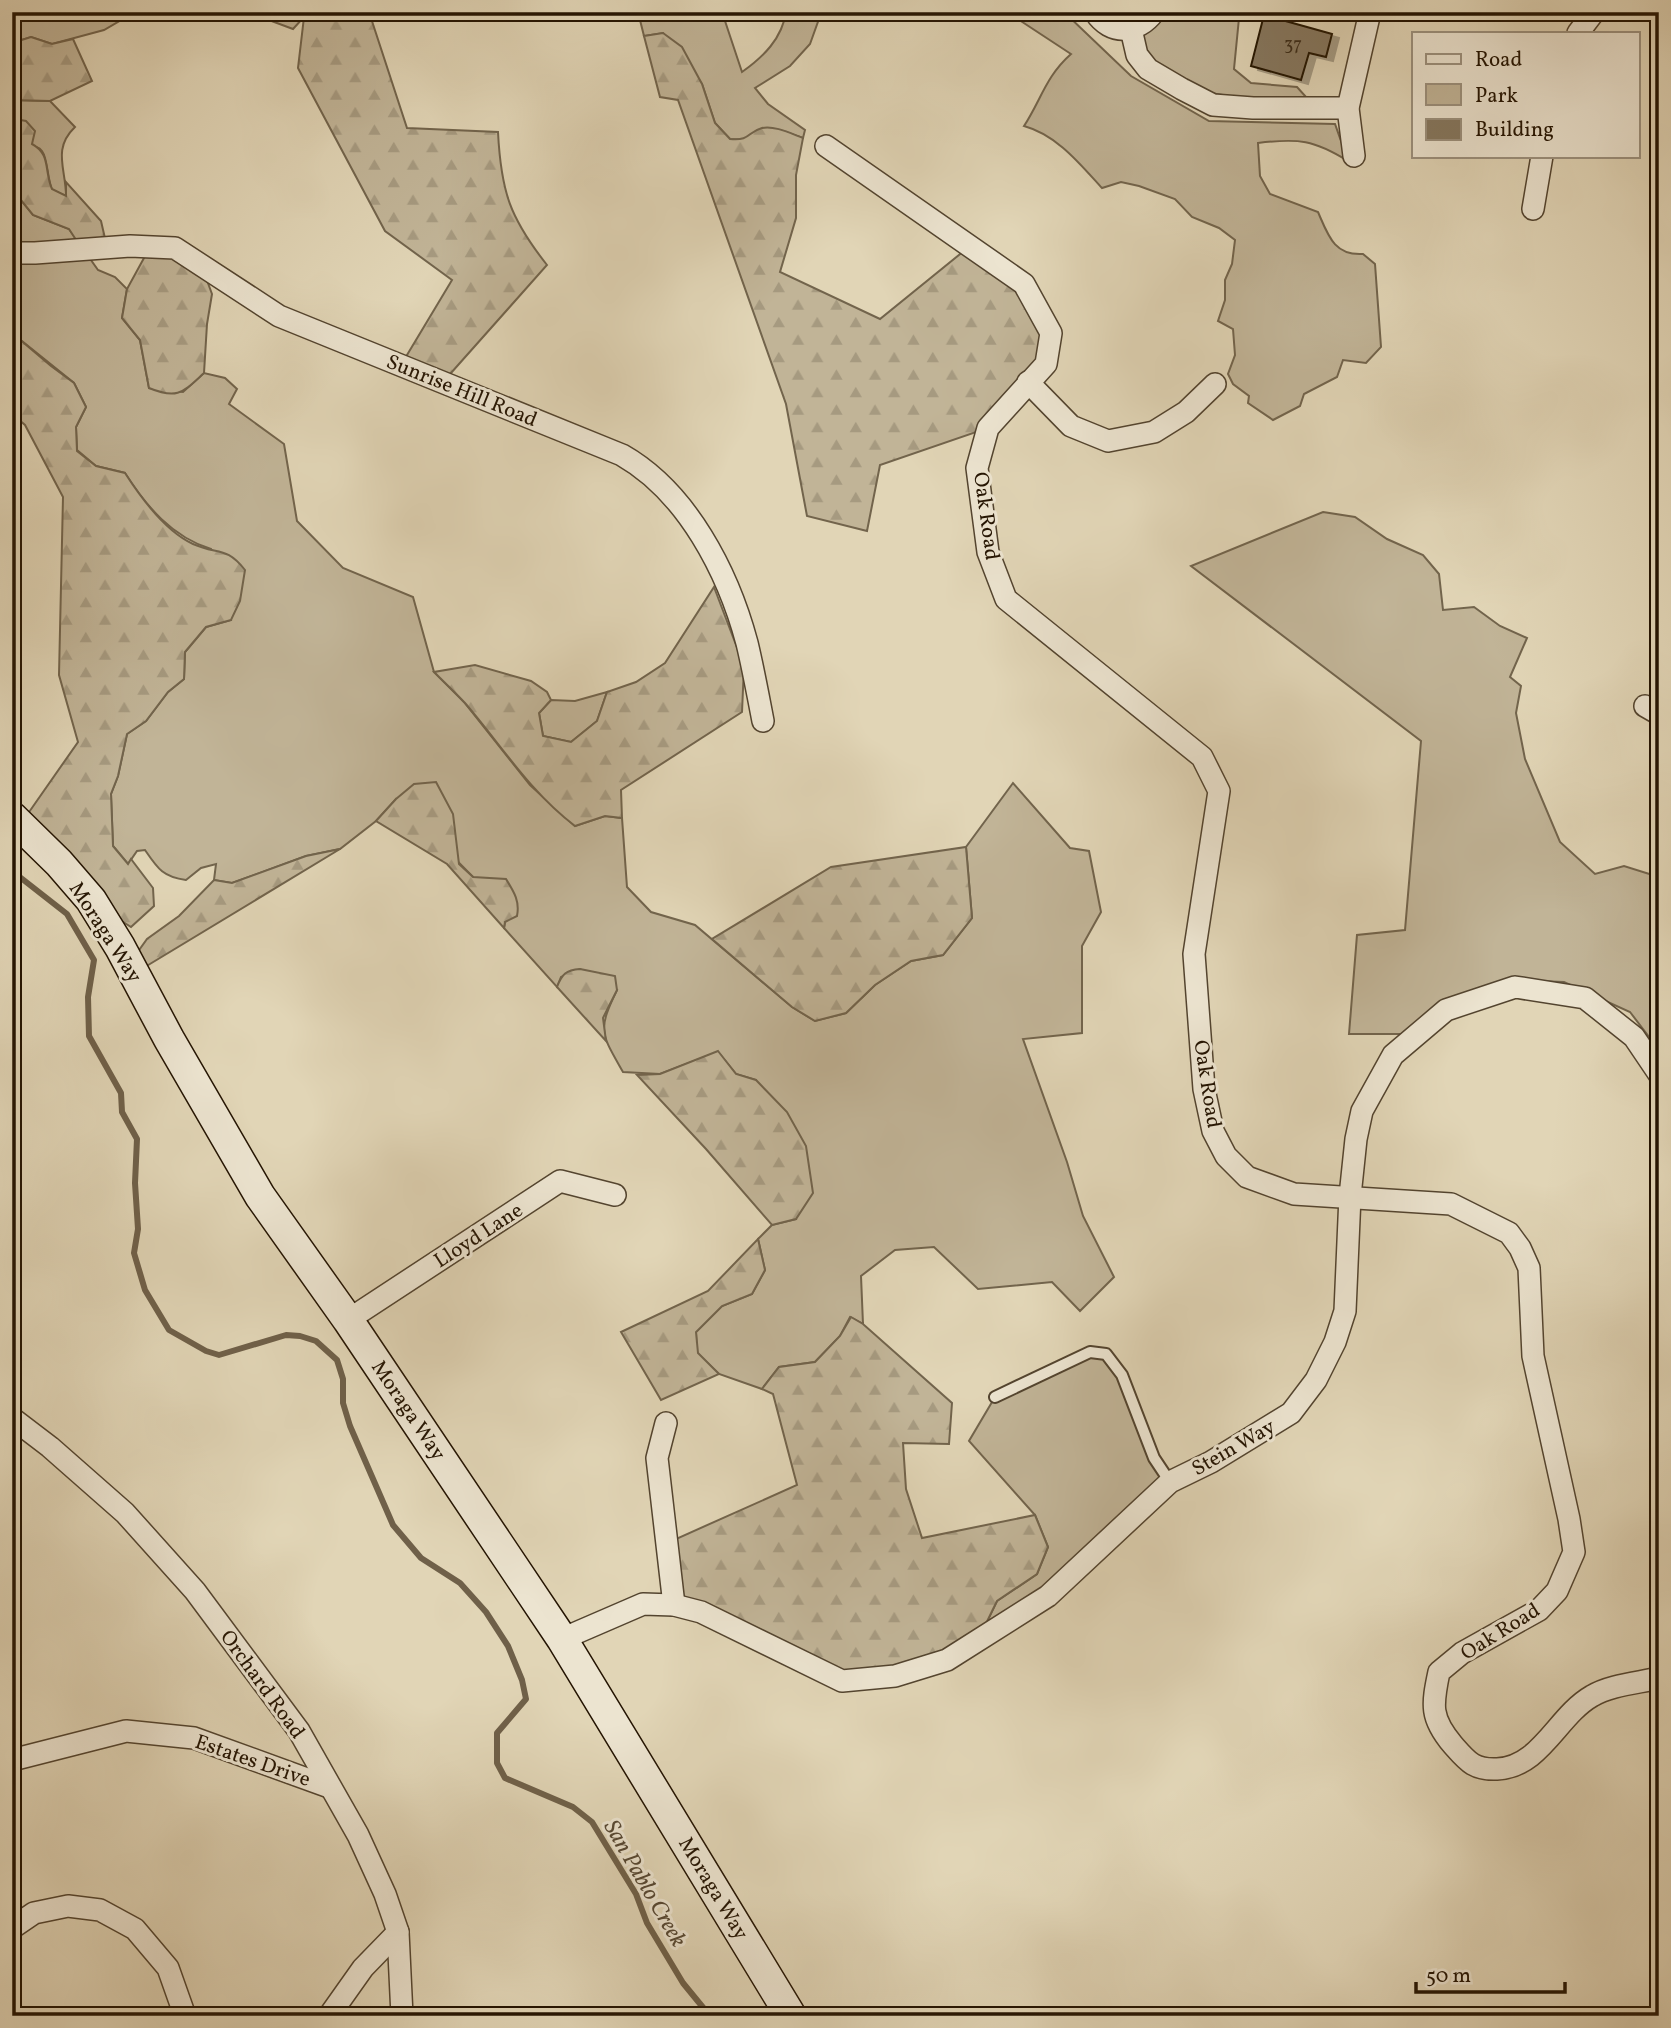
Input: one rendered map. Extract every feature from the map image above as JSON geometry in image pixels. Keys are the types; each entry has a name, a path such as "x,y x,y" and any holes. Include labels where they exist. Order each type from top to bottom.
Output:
{"main road":[{"name":"Moraga Way","path":"12,817 59,863 91,900 260,1196 348,1320 562,1640 791,2016"}],"street":[{"path":"1095,12 1100,20 1114,28 1131,29 1146,21 1154,12"},
{"path":"1354,156 1348,108 1370,12"},
{"path":"1579,32 1594,12"},
{"path":"1131,29 1137,55 1148,69 1213,105 1253,108 1348,108"},
{"name":"Oak Road","path":"826,146 1024,284 1051,333 1046,364 988,428 977,468 988,552 1006,598 1202,757 1219,791 1194,954 1204,1088 1213,1131 1226,1156 1247,1177 1294,1194 1451,1204 1509,1233 1520,1248 1529,1268 1533,1356 1574,1552 1557,1591 1539,1610 1462,1653 1439,1672 1433,1709 1441,1732 1464,1758 1482,1769 1509,1768 1533,1755 1572,1711 1593,1695 1659,1678"},
{"path":"1533,209 1542,158"},
{"name":"Sunrise Hill Road","path":"12,253 130,246 175,248 279,316 622,455 644,468 668,492 701,535 726,584 746,641 763,721"},
{"path":"1028,382 1071,426 1108,441 1154,432 1186,412 1215,384"},
{"name":"Stein Way","path":"562,1640 643,1604 674,1605 701,1612 842,1681 895,1676 947,1660 1048,1595 1170,1482 1211,1462 1291,1413 1316,1380 1335,1342 1345,1311 1350,1196 1362,1111 1393,1055 1446,1010 1515,987 1585,998 1634,1037 1659,1074"},
{"name":"Lloyd Lane","path":"348,1320 560,1181 615,1195"},
{"name":"Orchard Road","path":"12,1418 50,1447 125,1513 195,1591 299,1731 358,1835 385,1894 398,1932 402,2016"},
{"path":"666,1423 657,1458 674,1605"},
{"name":"Estates Drive","path":"12,1760 126,1731 194,1738 329,1787"},
{"path":"12,1928 34,1913 57,1908 68,1906 100,1910 135,1929 168,1968 186,2016"},
{"path":"329,2016 363,1968 398,1932"}],"lane":[{"path":"995,1397 1090,1352 1106,1354 1122,1375 1154,1458 1170,1482"}],"green space":[{"path":"12,12 141,12 130,15 104,30 52,44 31,37 12,43"},
{"path":"257,12 303,12 304,17 293,29 258,16"},
{"path":"303,12 369,12 407,128 498,132 502,171 510,203 524,233 547,265 443,382 401,365 452,280 385,231 298,68"},
{"path":"638,12 722,12 742,72 776,39 786,12 834,12 819,19 810,44 790,66 755,88 768,104 805,130 803,138 780,130 743,140 730,139 715,123 702,84 663,33 644,36"},
{"path":"1007,12 1064,12 1131,76 1209,121 1335,124 1348,161 1306,142 1258,143 1260,176 1270,194 1318,212 1329,236 1339,248 1353,254 1363,254 1375,264 1381,347 1366,363 1343,360 1337,377 1304,394 1300,406 1273,420 1248,403 1249,396 1233,384 1228,374 1235,355 1233,329 1218,321 1225,300 1225,280 1232,264 1235,240 1219,228 1192,217 1175,199 1121,182 1102,188 1057,143 1024,126 1050,80 1071,54"},
{"path":"1166,12 1237,12 1239,18 1234,69 1251,83 1297,87 1307,98 1248,99 1204,92 1169,73 1148,56 1141,35"},
{"path":"663,33 682,47 702,84 715,123 730,139 742,139 767,127 803,138 796,175 796,218 780,272 880,319 970,246 1024,284 1051,333 1046,364 988,428 880,465 867,531 807,516 786,404 678,100 660,97 644,36"},
{"path":"31,37 52,44 73,39 92,81 50,101 12,100 12,43"},
{"path":"12,100 50,101 75,127 68,135 62,151 66,196 52,190 44,154 19,130 14,119"},
{"path":"12,121 26,121 35,131 32,144 45,158 52,189 66,196 66,182 101,221 107,247 82,249 69,229 33,215 12,189"},
{"path":"12,189 33,215 69,229 98,270 115,277 127,289 122,318 140,340 149,388 183,392 204,373 225,378 237,389 229,404 284,444 297,521 343,568 413,597 434,672 464,702 530,785 575,826 605,816 622,818 627,887 651,912 695,925 792,1007 815,1021 846,1013 875,985 911,961 943,955 972,918 966,847 1013,783 1070,848 1089,851 1101,912 1082,946 1082,1033 1023,1039 1067,1162 1083,1216 1114,1277 1080,1311 1052,1282 978,1289 934,1247 895,1250 861,1276 863,1324 850,1317 840,1336 815,1362 779,1367 762,1389 719,1374 697,1353 696,1332 722,1306 752,1294 765,1270 758,1239 772,1225 796,1219 756,1080 736,1074 718,1052 660,1074 623,1072 604,1032 606,1015 617,990 580,969 561,977 557,987 504,928 505,922 473,877 396,799 376,821 340,849 306,856 232,883 214,880 216,864 201,868 186,880 172,877 158,867 145,850 137,851 128,864 113,846 111,794 118,776 127,734 146,721 168,692 184,679 185,652 206,627 231,620 211,549 184,537 161,519 125,473 96,466 77,450 76,427 86,407 74,383 12,333"},
{"path":"150,247 202,267 212,294 204,373 185,389 174,394 149,388 140,340 122,318 127,289"},
{"path":"12,333 74,383 86,407 76,427 77,451 96,466 125,473 154,513 173,531 193,544 227,554 245,570 240,601 231,620 206,627 185,652 184,679 168,692 146,721 127,734 118,776 111,794 113,846 128,864 131,859 153,888 154,906 131,927 117,918 20,825 78,742 59,675 63,497 25,425 12,414"},
{"path":"1323,512 1355,517 1387,539 1423,555 1439,574 1443,610 1474,607 1500,626 1527,638 1510,677 1521,686 1516,713 1525,759 1560,842 1595,874 1624,866 1659,877 1659,1050 1630,1012 1564,982 1513,980 1403,1034 1349,1034 1357,935 1405,930 1421,741 1191,566"},
{"path":"714,587 744,666 742,712 621,790 622,818 605,816 575,826 530,783 465,703 434,672 475,665 531,681 547,692 551,700 539,713 543,736 571,742 597,721 607,692 636,682 665,663"},
{"path":"607,692 597,721 571,742 543,736 539,713 551,700 575,701"},
{"path":"436,782 453,814 459,864 473,877 506,879 514,892 518,906 517,916 505,922 504,928 447,864 376,821 414,784"},
{"path":"966,847 972,918 943,955 911,961 875,985 846,1013 815,1021 792,1007 712,939 831,867"},
{"path":"340,849 140,970 137,953 147,939 179,916 214,880 232,883 306,856"},
{"path":"580,969 615,976 617,990 603,1018 606,1041 557,987 565,974"},
{"path":"718,1051 736,1074 756,1080 787,1112 806,1146 813,1193 796,1219 772,1225 637,1075 660,1074"},
{"path":"758,1239 765,1270 752,1294 722,1306 696,1332 698,1353 719,1374 661,1400 621,1332 708,1291"},
{"path":"851,1317 863,1324 952,1403 949,1444 903,1443 906,1489 922,1538 1035,1515 1048,1547 1037,1574 997,1601 979,1638 947,1660 842,1681 674,1605 667,1543 797,1485 773,1394 762,1389 779,1367 815,1362 840,1336"},
{"path":"1090,1352 1106,1354 1170,1482 1143,1510 979,1638 997,1601 1037,1574 1048,1547 1035,1515 969,1441 995,1397"}],"building":[{"path":"1264,15 1332,34 1326,57 1309,53 1301,80 1251,66"}],"waterway":[{"name":"San Pablo Creek","path":"12,876 21,878 67,914 94,960 88,997 89,1036 121,1093 122,1112 137,1139 135,1183 138,1229 134,1253 145,1290 169,1330 206,1351 219,1355 286,1335 300,1336 316,1341 337,1360 343,1379 343,1403 350,1426 393,1525 421,1558 460,1583 486,1612 508,1646 522,1680 526,1699 497,1733 497,1763 505,1778 573,1807 592,1822 636,1894 647,1923 683,1983 710,2016"}]}
